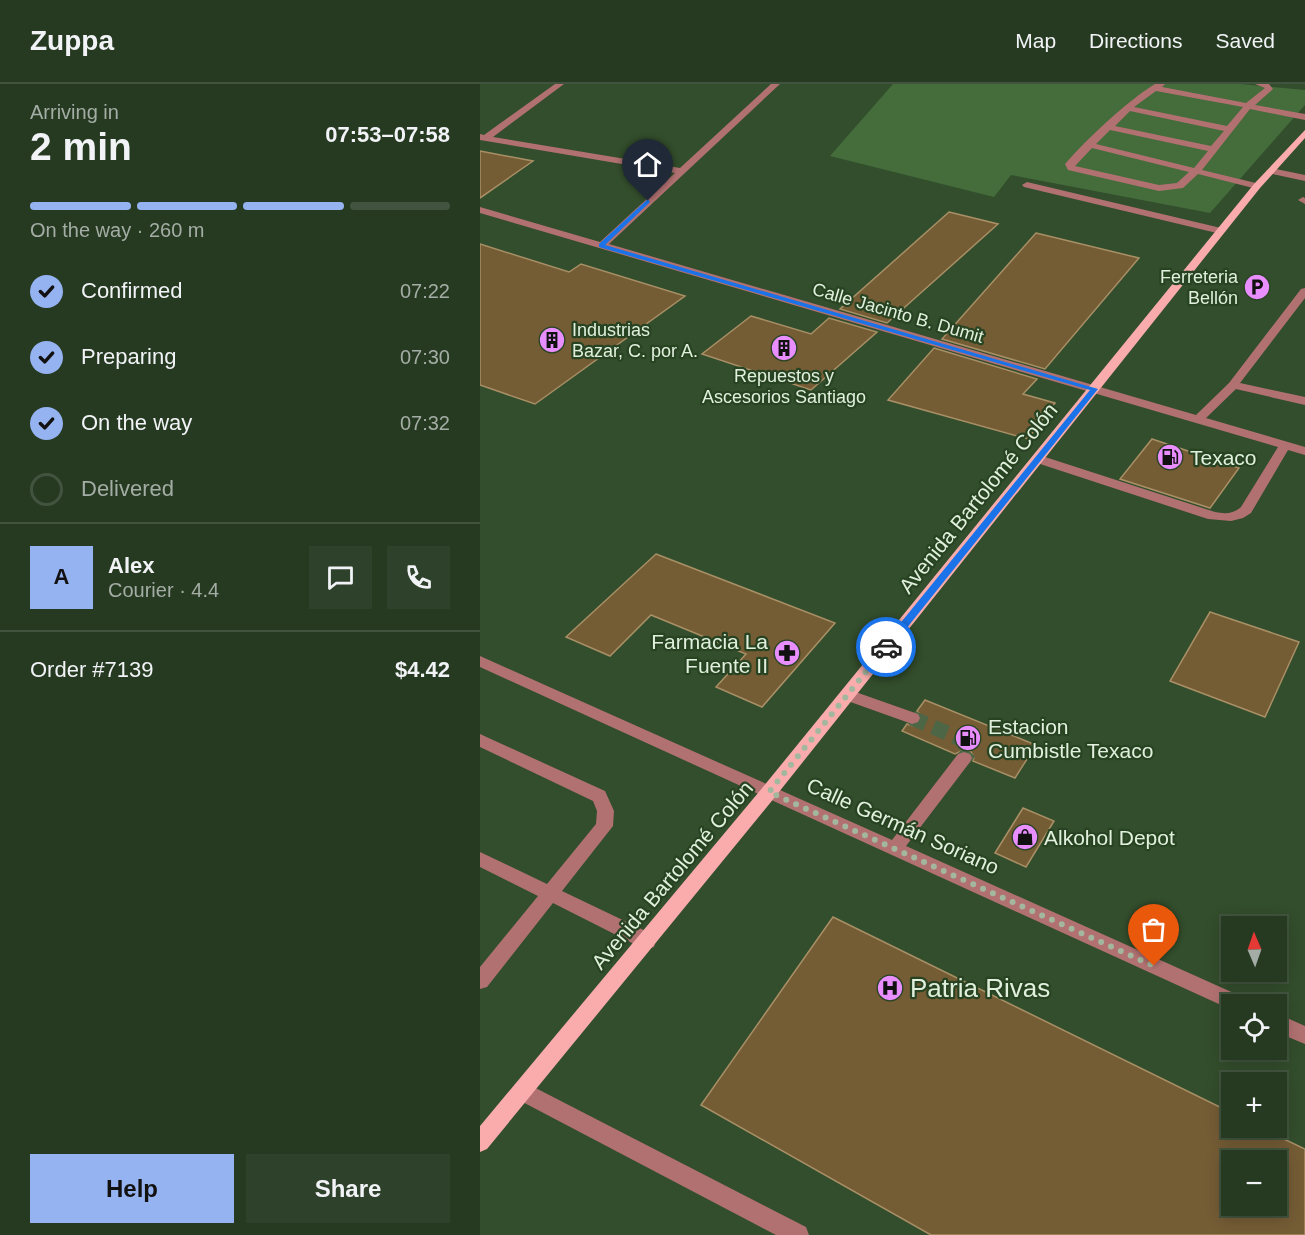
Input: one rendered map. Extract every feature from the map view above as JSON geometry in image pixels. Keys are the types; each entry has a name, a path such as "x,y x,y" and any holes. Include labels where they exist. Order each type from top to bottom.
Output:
{"main road":[{"name":"Avenida Bartolomé Colón","path":"480,1142 769,792 1257,186 1305,133"}],"street":[{"path":"482,138 560,84"},
{"path":"601,246 776,84"},
{"path":"1259,84 1269,89 1248,106 1197,170 1180,186 1159,188 1071,168 1070,164 1128,108 1158,86 1248,106 1305,117"},
{"path":"1128,108 1229,129"},
{"path":"1108,127 1214,149"},
{"path":"482,138 680,171"},
{"path":"1089,145 1257,186"},
{"path":"1271,171 1305,178"},
{"path":"1027,185 1221,231"},
{"name":"Calle Jacinto B. Dumit","path":"480,210 1305,451"},
{"path":"1197,421 1233,385 1305,291"},
{"path":"1233,385 1305,401"},
{"path":"1038,459 1224,518 1234,517 1246,510 1285,445"},
{"name":"Calle Germán Soriano","path":"480,661 1221,996"},
{"path":"847,695 912,718"},
{"path":"480,740 599,796 607,815 604,826 480,981"},
{"path":"895,848 964,758"},
{"path":"480,859 549,895 647,940"},
{"path":"1287,1027 1305,1035"},
{"path":"522,1091 798,1235"}],"green space":[{"path":"893,84 1241,84 1305,90 1305,105 1210,213 1011,175 994,197 830,156"}],"building":[{"path":"480,151 533,161 480,198"},
{"path":"949,212 998,224 887,323 840,309"},
{"path":"1036,233 1139,258 1045,369 942,339"},
{"name":"Industrias Bazar, C. por A.","path":"480,244 569,272 581,264 685,296 535,404 480,385"},
{"name":"Repuestos y Ascesorios Santiago","path":"751,316 811,334 829,318 877,332 811,390 702,354"},
{"path":"934,348 1037,379 1023,394 1055,403 1028,439 888,400"},
{"path":"1152,439 1239,468 1210,508 1120,479"},
{"path":"656,554 835,623 762,707 716,687 746,654 651,615 610,656 566,637"},
{"path":"1210,612 1299,642 1265,717 1170,681"},
{"name":"Estacion Cumbistle Texaco","path":"925,700 1036,745 1015,778 973,761 974,757 971,752 963,750 955,754 902,731 907,724 913,726 920,723 922,717 917,711"},
{"name":"Alkohol Depot","path":"1023,808 1054,821 1026,867 995,853"},
{"path":"833,917 1221,1108 1221,1138 1282,1138 1305,1149 1305,1235 931,1235 701,1105"}],"tunnel":[{"path":"912,718 961,739 970,751 964,758"}],"way so far":[{"path":"886,647 769,792 1154,966"}],"place":[{"name":"Ferreteria Bellón","path":"1257,287"},
{"name":"Industrias Bazar, C. por A.","path":"552,340"},
{"name":"Repuestos y Ascesorios Santiago","path":"784,348"},
{"name":"Texaco","path":"1170,457"},
{"name":"Farmacia La Fuente II","path":"787,653"},
{"name":"Estacion Cumbistle Texaco","path":"968,738"},
{"name":"Alkohol Depot","path":"1025,837"},
{"name":"Patria Rivas","path":"890,988"}],"route":[{"path":"648,201 601,246 1094,389 886,647"}]}
